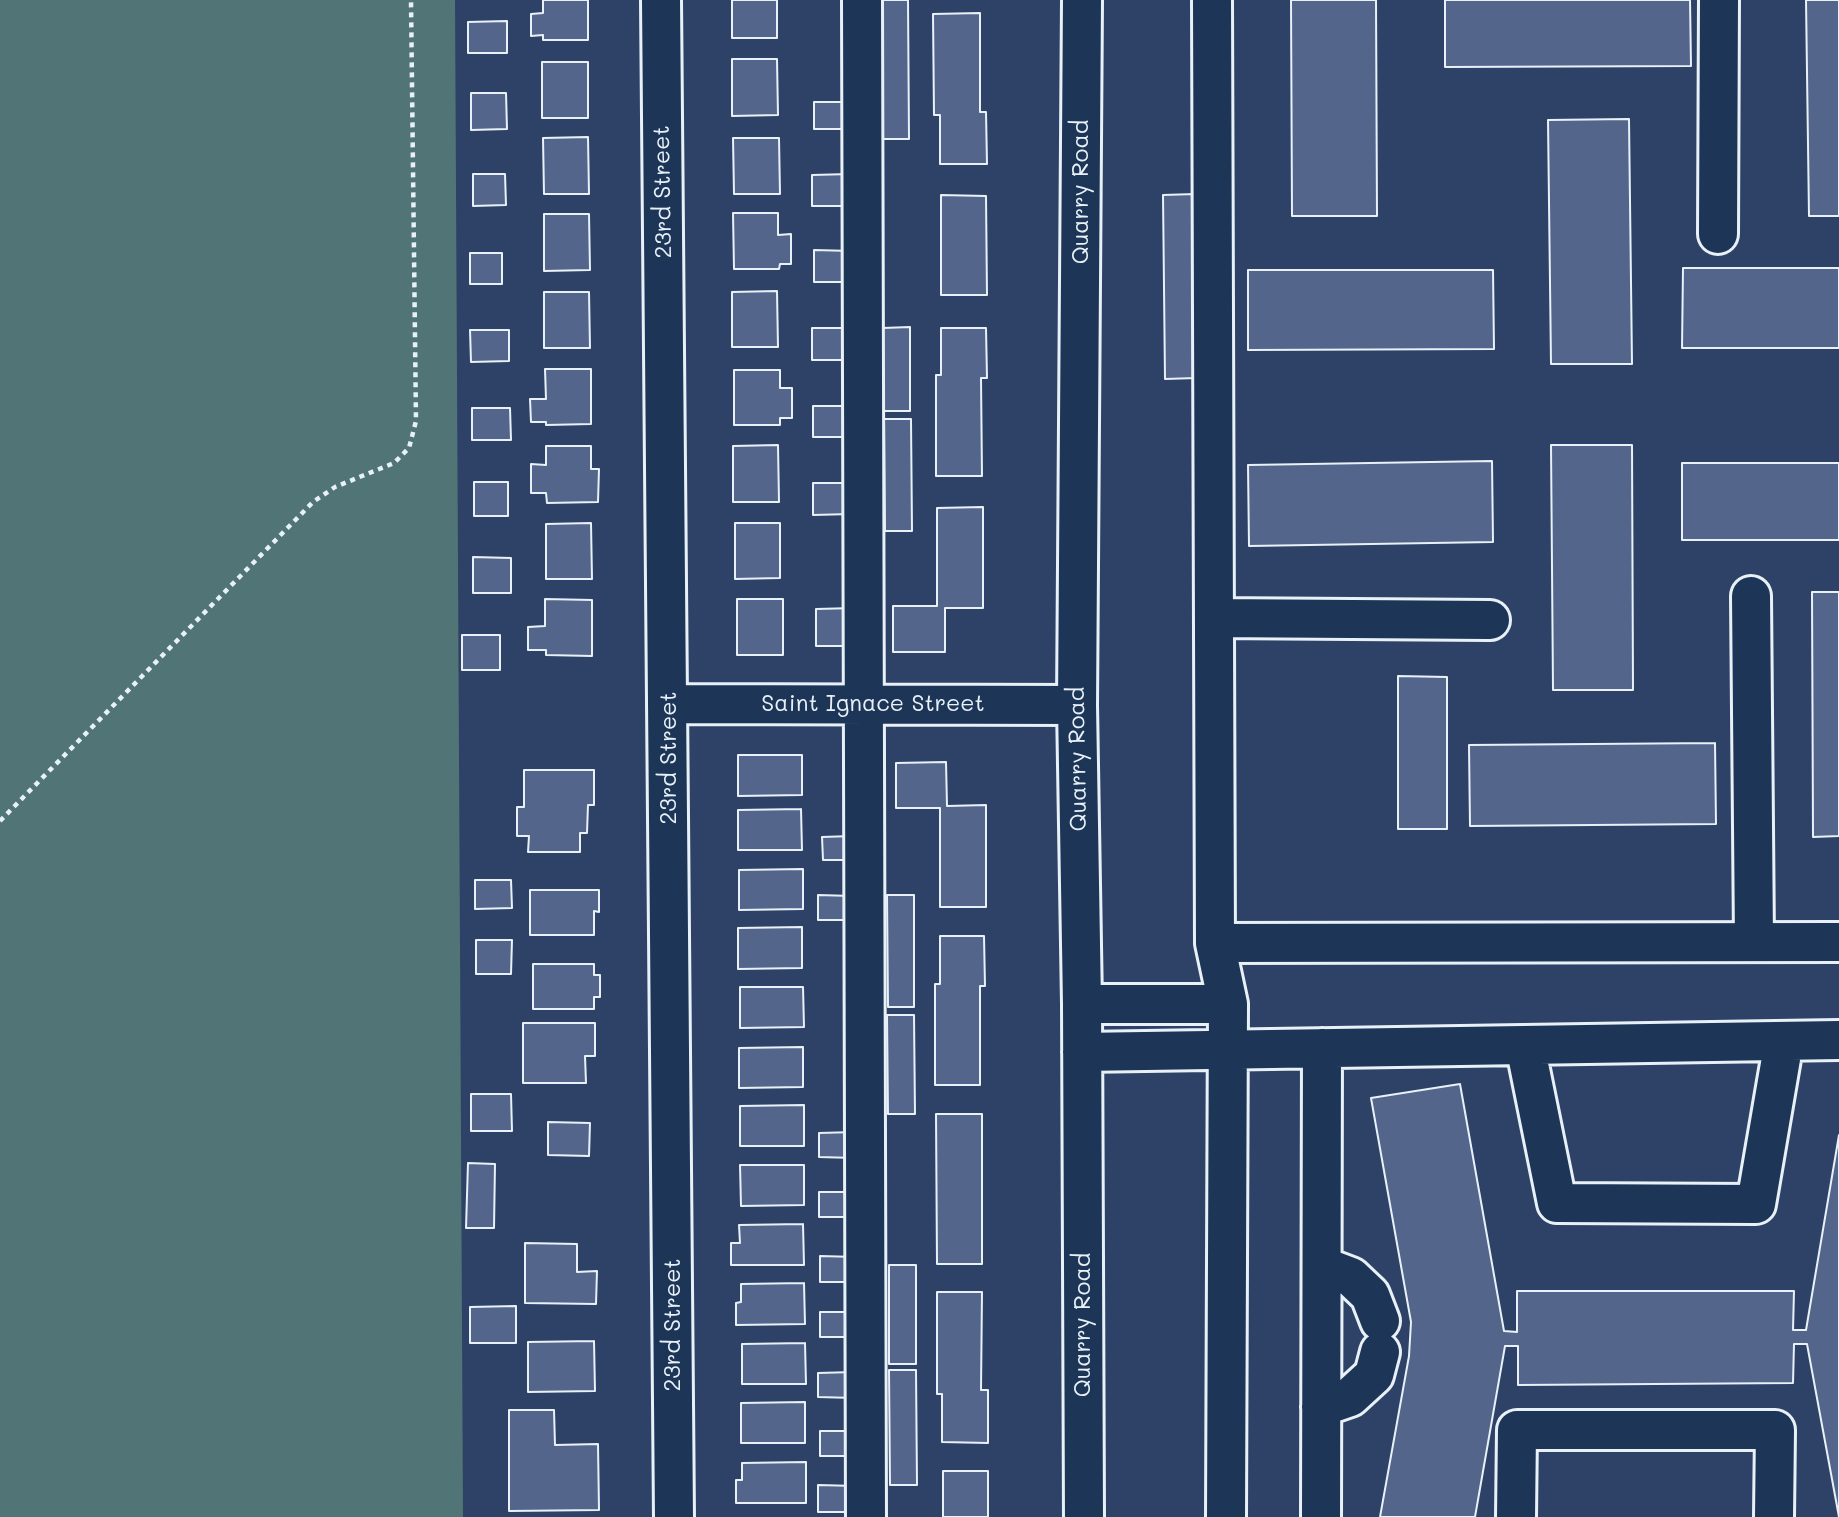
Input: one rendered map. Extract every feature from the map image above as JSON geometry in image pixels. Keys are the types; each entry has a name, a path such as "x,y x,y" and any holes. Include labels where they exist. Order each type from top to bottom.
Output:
{"street":[{"name":"23rd Street","path":"661,0 674,1517"},
{"path":"862,0 866,1517"},
{"name":"Quarry Road","path":"1082,0 1077,705 1082,1004 1084,1517"},
{"path":"1212,0 1215,943 1228,1004 1226,1517"},
{"path":"1718,0 1718,234"},
{"path":"1751,596 1754,942"},
{"path":"1214,618 1490,620"},
{"name":"Saint Ignace Street","path":"668,704 1077,705"},
{"path":"1215,943 1839,942"},
{"path":"1082,1004 1228,1004"},
{"path":"1082,1052 1839,1040"},
{"path":"1525,1045 1557,1203 1756,1204 1784,1041"},
{"path":"1321,1517 1322,1048"},
{"path":"1321,1407 1350,1397 1374,1375 1380,1336 1370,1295 1351,1276 1322,1266"},
{"path":"1516,1517 1517,1430 1775,1430 1774,1517"}],"path":[{"path":"0,821 313,502 335,487 394,463 409,448 416,421 411,0"}],"green space":[{"path":"0,0 455,0 463,1517 0,1517"}],"building":[{"path":"543,0 588,0 588,40 543,40 543,35 531,36 531,14 543,13"},
{"path":"732,0 777,0 777,38 732,38"},
{"path":"881,0 908,0 909,139 881,139"},
{"path":"1291,0 1376,0 1377,216 1292,216"},
{"path":"1445,0 1690,0 1691,66 1445,67"},
{"path":"1806,0 1839,0 1839,216 1809,216"},
{"path":"980,13 980,112 986,112 987,164 940,164 940,115 934,115 933,14"},
{"path":"507,21 507,53 468,53 468,22"},
{"path":"732,59 777,59 778,115 732,116"},
{"path":"542,62 588,62 588,118 542,118"},
{"path":"471,93 506,93 507,129 471,130"},
{"path":"814,102 849,102 849,129 814,129"},
{"path":"1629,119 1632,364 1551,364 1548,120"},
{"path":"588,137 589,194 544,194 543,138"},
{"path":"733,138 779,138 780,194 734,194"},
{"path":"473,174 505,174 506,205 473,206"},
{"path":"850,174 850,206 812,206 812,175"},
{"path":"1195,194 1196,378 1165,379 1163,195"},
{"path":"941,195 986,196 987,295 941,295"},
{"path":"733,213 778,213 778,235 791,234 791,264 780,264 779,269 734,269"},
{"path":"544,214 589,214 590,270 544,271"},
{"path":"814,250 852,251 852,282 814,282"},
{"path":"470,253 502,253 502,284 470,284"},
{"path":"1683,268 1839,268 1839,348 1682,348"},
{"path":"1248,270 1493,270 1494,349 1248,350"},
{"path":"777,291 778,347 732,347 732,292"},
{"path":"544,292 589,292 590,348 544,348"},
{"path":"910,327 910,411 883,411 883,328"},
{"path":"812,328 851,328 851,360 812,360"},
{"path":"941,328 986,328 987,378 981,378 982,476 936,476 936,375 941,375"},
{"path":"470,330 509,330 509,361 471,362"},
{"path":"545,369 591,369 591,424 546,425 546,422 531,422 530,399 546,399"},
{"path":"734,370 780,370 780,388 792,388 792,418 780,418 780,425 734,425"},
{"path":"813,406 851,406 852,437 813,437"},
{"path":"472,408 510,408 511,440 472,440"},
{"path":"884,419 911,419 912,531 885,531"},
{"path":"778,445 779,502 733,502 733,446"},
{"path":"1551,445 1632,445 1633,690 1553,690"},
{"path":"546,446 591,446 591,469 599,469 598,502 547,503 546,493 531,493 531,464 546,465"},
{"path":"1492,461 1493,542 1249,546 1248,465"},
{"path":"1682,463 1839,463 1839,540 1682,540"},
{"path":"474,482 508,482 508,516 474,516"},
{"path":"813,483 851,483 851,514 813,515"},
{"path":"983,507 983,608 945,608 945,652 893,652 893,606 937,606 937,508"},
{"path":"591,523 592,579 546,579 546,524"},
{"path":"735,523 780,523 780,578 735,579"},
{"path":"473,557 511,558 511,593 473,593"},
{"path":"1812,592 1839,592 1839,836 1813,837"},
{"path":"545,599 592,600 592,656 546,655 546,650 528,650 528,627 545,626"},
{"path":"737,599 783,599 783,655 737,655"},
{"path":"855,608 854,646 816,646 816,609"},
{"path":"462,635 500,635 500,670 462,670"},
{"path":"1398,676 1447,677 1447,829 1398,829"},
{"path":"1715,743 1716,824 1470,826 1469,745"},
{"path":"738,755 802,755 802,795 738,796"},
{"path":"946,762 947,806 986,805 986,907 940,907 940,808 896,808 896,763"},
{"path":"524,770 594,770 594,805 588,805 587,833 580,833 580,852 528,852 529,836 517,836 517,807 524,807"},
{"path":"801,809 802,850 738,850 738,810"},
{"path":"852,836 853,860 823,860 822,837"},
{"path":"803,869 803,909 739,910 739,870"},
{"path":"475,880 511,880 512,908 475,909"},
{"path":"530,890 599,890 599,912 594,911 594,935 530,935"},
{"path":"818,895 852,896 852,920 818,920"},
{"path":"887,895 914,895 914,1007 888,1007"},
{"path":"802,927 802,968 738,969 738,928"},
{"path":"940,936 984,936 985,986 980,986 980,1085 935,1085 935,984 940,984"},
{"path":"476,940 512,940 511,974 476,974"},
{"path":"533,964 594,964 594,975 600,975 600,997 594,997 594,1009 533,1009"},
{"path":"740,987 803,987 804,1027 740,1028"},
{"path":"887,1015 914,1015 915,1114 888,1114"},
{"path":"523,1023 595,1023 595,1056 585,1056 586,1083 523,1083"},
{"path":"803,1047 803,1087 739,1088 739,1048"},
{"path":"1460,1084 1504,1331 1517,1332 1517,1291 1794,1291 1793,1330 1806,1330 1839,1135 1839,1517 1807,1344 1794,1344 1793,1383 1518,1385 1518,1346 1505,1346 1475,1517 1380,1517 1409,1356 1411,1322 1371,1098"},
{"path":"471,1094 511,1094 512,1131 471,1131"},
{"path":"804,1105 804,1146 740,1146 740,1106"},
{"path":"936,1114 982,1114 982,1264 937,1264"},
{"path":"548,1122 590,1123 589,1156 548,1155"},
{"path":"855,1132 855,1158 819,1157 819,1133"},
{"path":"468,1163 495,1164 494,1228 466,1228"},
{"path":"740,1165 804,1165 804,1205 741,1206"},
{"path":"819,1192 855,1192 855,1217 819,1217"},
{"path":"803,1224 804,1265 731,1265 731,1243 740,1243 739,1225"},
{"path":"525,1243 577,1244 577,1272 597,1271 596,1304 525,1303"},
{"path":"820,1256 856,1257 856,1282 820,1282"},
{"path":"889,1265 916,1265 916,1364 889,1364"},
{"path":"804,1283 805,1324 736,1325 736,1303 741,1302 741,1284"},
{"path":"937,1292 982,1292 981,1390 988,1390 988,1443 942,1442 942,1394 937,1394"},
{"path":"516,1306 516,1343 470,1343 470,1307"},
{"path":"820,1312 856,1312 856,1337 820,1337"},
{"path":"594,1341 595,1391 528,1392 528,1342"},
{"path":"805,1343 806,1384 742,1384 742,1344"},
{"path":"889,1370 916,1370 917,1485 890,1485"},
{"path":"854,1372 854,1398 818,1397 818,1373"},
{"path":"805,1402 805,1443 741,1443 741,1403"},
{"path":"509,1410 554,1410 555,1445 598,1444 599,1510 509,1511"},
{"path":"820,1431 856,1431 856,1456 820,1456"},
{"path":"806,1462 806,1503 736,1503 736,1480 742,1480 742,1463"},
{"path":"943,1471 988,1471 988,1517 943,1517"},
{"path":"818,1485 856,1486 856,1512 818,1512"}]}
